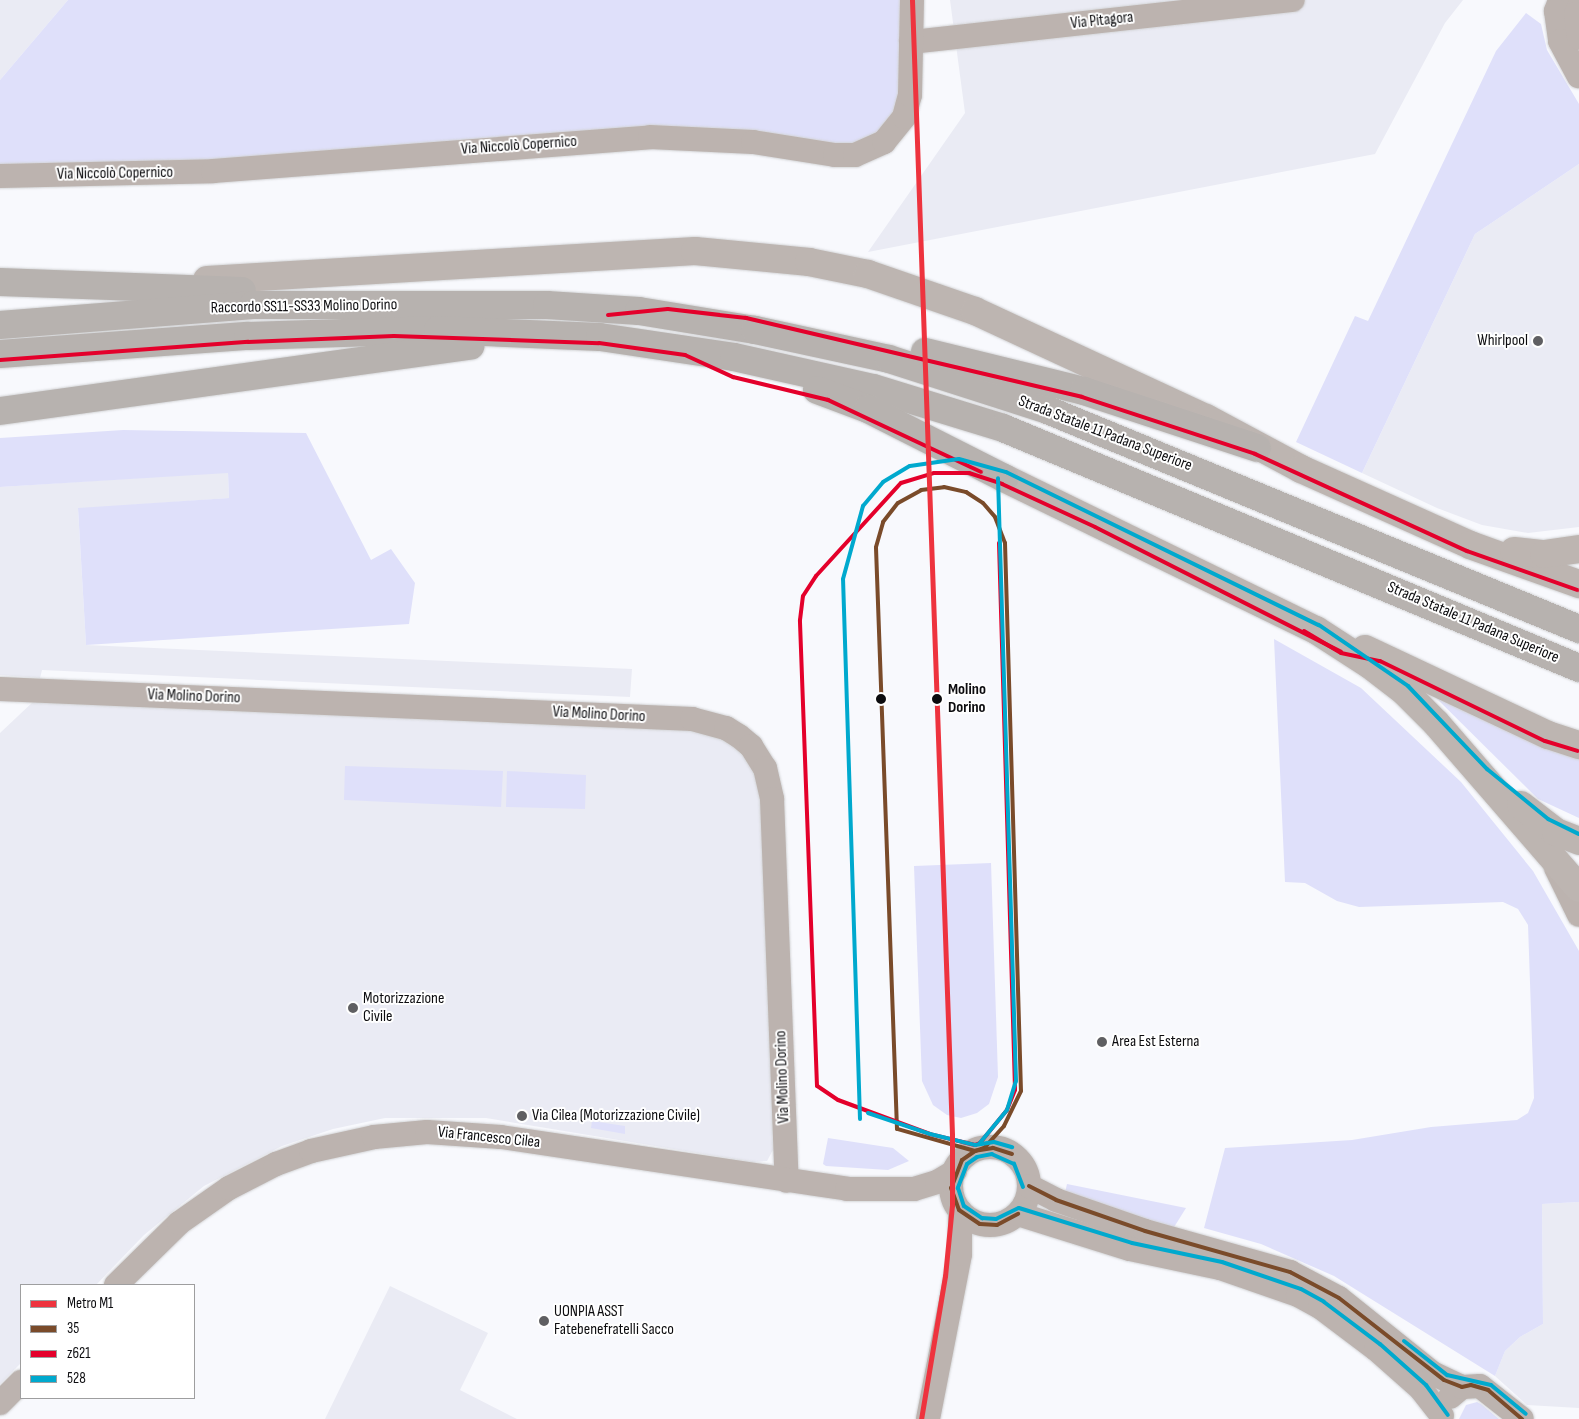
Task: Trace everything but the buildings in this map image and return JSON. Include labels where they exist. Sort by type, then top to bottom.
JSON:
[{"type":"highway","points":[[0,282],[264,291],[450,290],[547,305]]},
{"type":"highway","points":[[609,309],[668,303],[747,312],[1056,383],[1257,448]]},
{"type":"highway","name":"Raccordo SS11-SS33 Molino Dorino","points":[[0,325],[253,306],[547,305],[609,309]]},
{"type":"highway","name":"Strada Statale 11 Padana Superiore","points":[[609,309],[755,330],[931,371],[1045,409],[1579,629]]},
{"type":"highway","name":"Raccordo SS11-SS33 Molino Dorino","points":[[0,354],[248,336],[394,330],[567,335],[687,349]]},
{"type":"highway","points":[[0,411],[453,347],[567,348],[633,342]]},
{"type":"highway","points":[[687,349],[735,371],[818,390],[860,406],[1004,478]]},
{"type":"highway","name":"Strada Statale 11 Padana Superiore","points":[[687,349],[819,374],[914,399],[1003,428],[1579,668]]},
{"type":"main road","points":[[117,286],[659,252],[724,253],[809,262],[893,280],[950,301],[1206,418],[1257,448],[1470,545],[1579,584]]},
{"type":"main road","points":[[1004,478],[1156,550],[1344,647],[1404,691],[1483,774],[1551,858],[1579,888]]},
{"type":"main road","points":[[1470,545],[1544,554],[1579,549]]},
{"type":"main road","points":[[1344,647],[1382,655],[1548,735],[1579,745]]},
{"type":"main road","points":[[1483,774],[1550,828],[1579,841]]},
{"type":"street","name":"Via Niccolò Copernico","points":[[0,176],[213,171],[650,138],[753,142],[835,155],[856,155],[884,142],[904,117],[910,95],[912,0]]},
{"type":"street","name":"Via Pitagora","points":[[911,42],[1293,0]]},
{"type":"street","points":[[1560,0],[1556,11],[1560,41],[1579,76]]},
{"type":"street","points":[[1579,7],[1576,14],[1579,38]]},
{"type":"street","name":"Via Molino Dorino","points":[[0,689],[692,719],[726,728],[739,736],[751,746],[765,768],[772,799],[788,1181]]},
{"type":"street","points":[[1551,858],[1579,915]]},
{"type":"street","name":"Via Francesco Cilea","points":[[117,1284],[179,1223],[215,1197],[276,1164],[348,1141],[427,1132],[479,1135],[847,1189],[905,1190],[936,1198],[960,1210]]},
{"type":"street","points":[[928,1419],[962,1242],[960,1210],[952,1188],[955,1171],[968,1154],[993,1148],[1018,1160],[1026,1172],[1029,1186],[1027,1200],[1018,1214],[997,1225],[974,1247],[956,1278]]},
{"type":"street","name":"Via Francesco Cilea","points":[[905,1190],[936,1182],[955,1171]]},
{"type":"street","points":[[1029,1186],[1056,1200],[1145,1231],[1290,1272],[1339,1298],[1434,1374],[1462,1387]]},
{"type":"street","points":[[960,1210],[980,1224],[997,1225]]},
{"type":"street","points":[[1018,1214],[1130,1249],[1220,1268],[1298,1295],[1320,1307],[1376,1349],[1421,1389],[1442,1418]]},
{"type":"street","points":[[0,1403],[20,1383]]},
{"type":"street","points":[[1442,1418],[1447,1400],[1462,1387],[1471,1385],[1488,1390],[1522,1419]]},
{"type":"shaded area","points":[[0,0],[68,0],[0,80]]},
{"type":"shaded area","points":[[68,0],[912,0],[911,78],[876,147],[709,138],[0,176],[0,80]]},
{"type":"shaded area","points":[[950,0],[1463,0],[1445,23],[1375,154],[868,252],[965,113]]},
{"type":"shaded area","points":[[1526,13],[1541,24],[1547,50],[1579,104],[1579,164],[1475,234],[1362,473],[1296,442],[1355,316],[1368,321],[1496,51]]},
{"type":"shaded area","points":[[1579,164],[1579,527],[1528,533],[1482,525],[1437,508],[1362,473],[1475,234]]},
{"type":"shaded area","points":[[123,430],[306,433],[371,560],[391,549],[415,583],[409,624],[86,645],[78,508],[229,498],[228,473],[0,487],[0,438]]},
{"type":"shaded area","points":[[228,472],[229,498],[78,509],[86,645],[632,669],[630,697],[42,670],[40,678],[0,675],[0,487]]},
{"type":"shaded area","points":[[1274,639],[1361,688],[1461,782],[1533,871],[1579,951],[1579,1202],[1542,1204],[1543,1324],[1520,1337],[1505,1351],[1495,1376],[1334,1276],[1261,1244],[1204,1228],[1225,1148],[1352,1140],[1431,1127],[1517,1120],[1528,1113],[1534,1098],[1528,925],[1518,909],[1503,902],[1359,907],[1337,901],[1305,883],[1285,882]]},
{"type":"shaded area","points":[[1420,682],[1579,754],[1579,818],[1538,799]]},
{"type":"shaded area","points":[[35,700],[684,728],[718,732],[757,766],[766,815],[773,1150],[767,1161],[752,1162],[486,1118],[385,1118],[333,1129],[282,1146],[204,1186],[144,1235],[97,1284],[20,1284],[20,1364],[0,1384],[0,733]]},
{"type":"shaded area","points":[[345,766],[503,771],[501,807],[344,800]]},
{"type":"shaded area","points":[[507,771],[586,775],[585,809],[506,807]]},
{"type":"shaded area","points":[[991,863],[998,1077],[989,1104],[977,1113],[961,1118],[947,1115],[933,1105],[922,1081],[914,866]]},
{"type":"shaded area","points":[[592,1121],[625,1126],[625,1134],[591,1128]]},
{"type":"shaded area","points":[[828,1138],[893,1148],[909,1161],[888,1170],[826,1166],[823,1164]]},
{"type":"shaded area","points":[[1067,1184],[1186,1208],[1171,1232],[1065,1193]]},
{"type":"shaded area","points":[[1579,1202],[1579,1408],[1527,1405],[1495,1376],[1505,1351],[1520,1337],[1543,1324],[1542,1204]]},
{"type":"shaded area","points":[[390,1286],[488,1333],[460,1390],[517,1419],[325,1419]]},
{"type":"shaded area","points":[[1477,1402],[1499,1419],[1459,1419],[1466,1405]]},
{"type":"metro line","name":"M1","points":[[912,0],[952,1135],[952,1205],[945,1276],[921,1419]]},
{"type":"transit line","name":"z621","points":[[608,315],[668,309],[746,318],[1082,397],[1255,454],[1467,551],[1577,590]]},
{"type":"transit line","name":"z621","points":[[0,360],[248,342],[394,336],[599,343],[685,355],[733,377],[828,400],[981,472]]},
{"type":"transit line","name":"528","points":[[860,1119],[843,579],[863,506],[883,482],[910,466],[959,459],[1006,472],[1319,625],[1408,686],[1487,769],[1548,819],[1579,834]]},
{"type":"transit line","name":"z621","points":[[999,543],[1015,1090],[1007,1110],[980,1143],[975,1145],[930,1134],[838,1100],[817,1086],[800,620],[803,596],[816,576],[901,483],[934,473],[969,473],[1002,484],[1095,527],[1341,652]]},
{"type":"transit line","name":"528","points":[[979,1144],[1007,1110],[1016,1081],[998,478]]},
{"type":"transit line","name":"35","points":[[944,487],[966,492],[983,503],[995,517],[1005,543],[1021,1091],[1004,1126],[984,1148],[975,1151],[897,1129],[876,547],[883,522],[898,503],[921,490],[944,487]]},
{"type":"transit line","name":"z621","points":[[1304,631],[1341,653],[1380,661],[1545,741],[1577,751]]},
{"type":"transit line","name":"528","points":[[868,1113],[930,1134],[975,1145],[994,1142],[1012,1147]]},
{"type":"transit line","name":"35","points":[[1012,1154],[993,1148],[975,1151],[962,1160],[951,1188],[959,1210],[980,1224],[997,1225],[1018,1214]]},
{"type":"transit line","name":"528","points":[[1023,1187],[1014,1164],[992,1154],[977,1157],[967,1164],[958,1188],[964,1206],[982,1218],[996,1219],[1019,1208],[1132,1243],[1222,1262],[1301,1289],[1324,1302],[1380,1344],[1426,1385],[1448,1415]]},
{"type":"transit line","name":"35","points":[[1029,1186],[1056,1200],[1145,1231],[1290,1272],[1339,1298],[1444,1380],[1462,1387],[1471,1385],[1488,1390],[1522,1419]]},
{"type":"transit line","name":"528","points":[[1404,1341],[1447,1375],[1491,1385],[1526,1414]]},
{"type":"place","name":"Whirlpool","points":[[1538,341]]},
{"type":"place","name":"Molino Dorino","points":[[937,699]]},
{"type":"place","name":"Motorizzazione Civile","points":[[353,1008]]},
{"type":"place","name":"Area Est Esterna","points":[[1102,1042]]},
{"type":"place","name":"Via Cilea (Motorizzazione Civile)","points":[[522,1116]]},
{"type":"place","name":"UONPIA ASST Fatebenefratelli Sacco","points":[[544,1321]]}]
